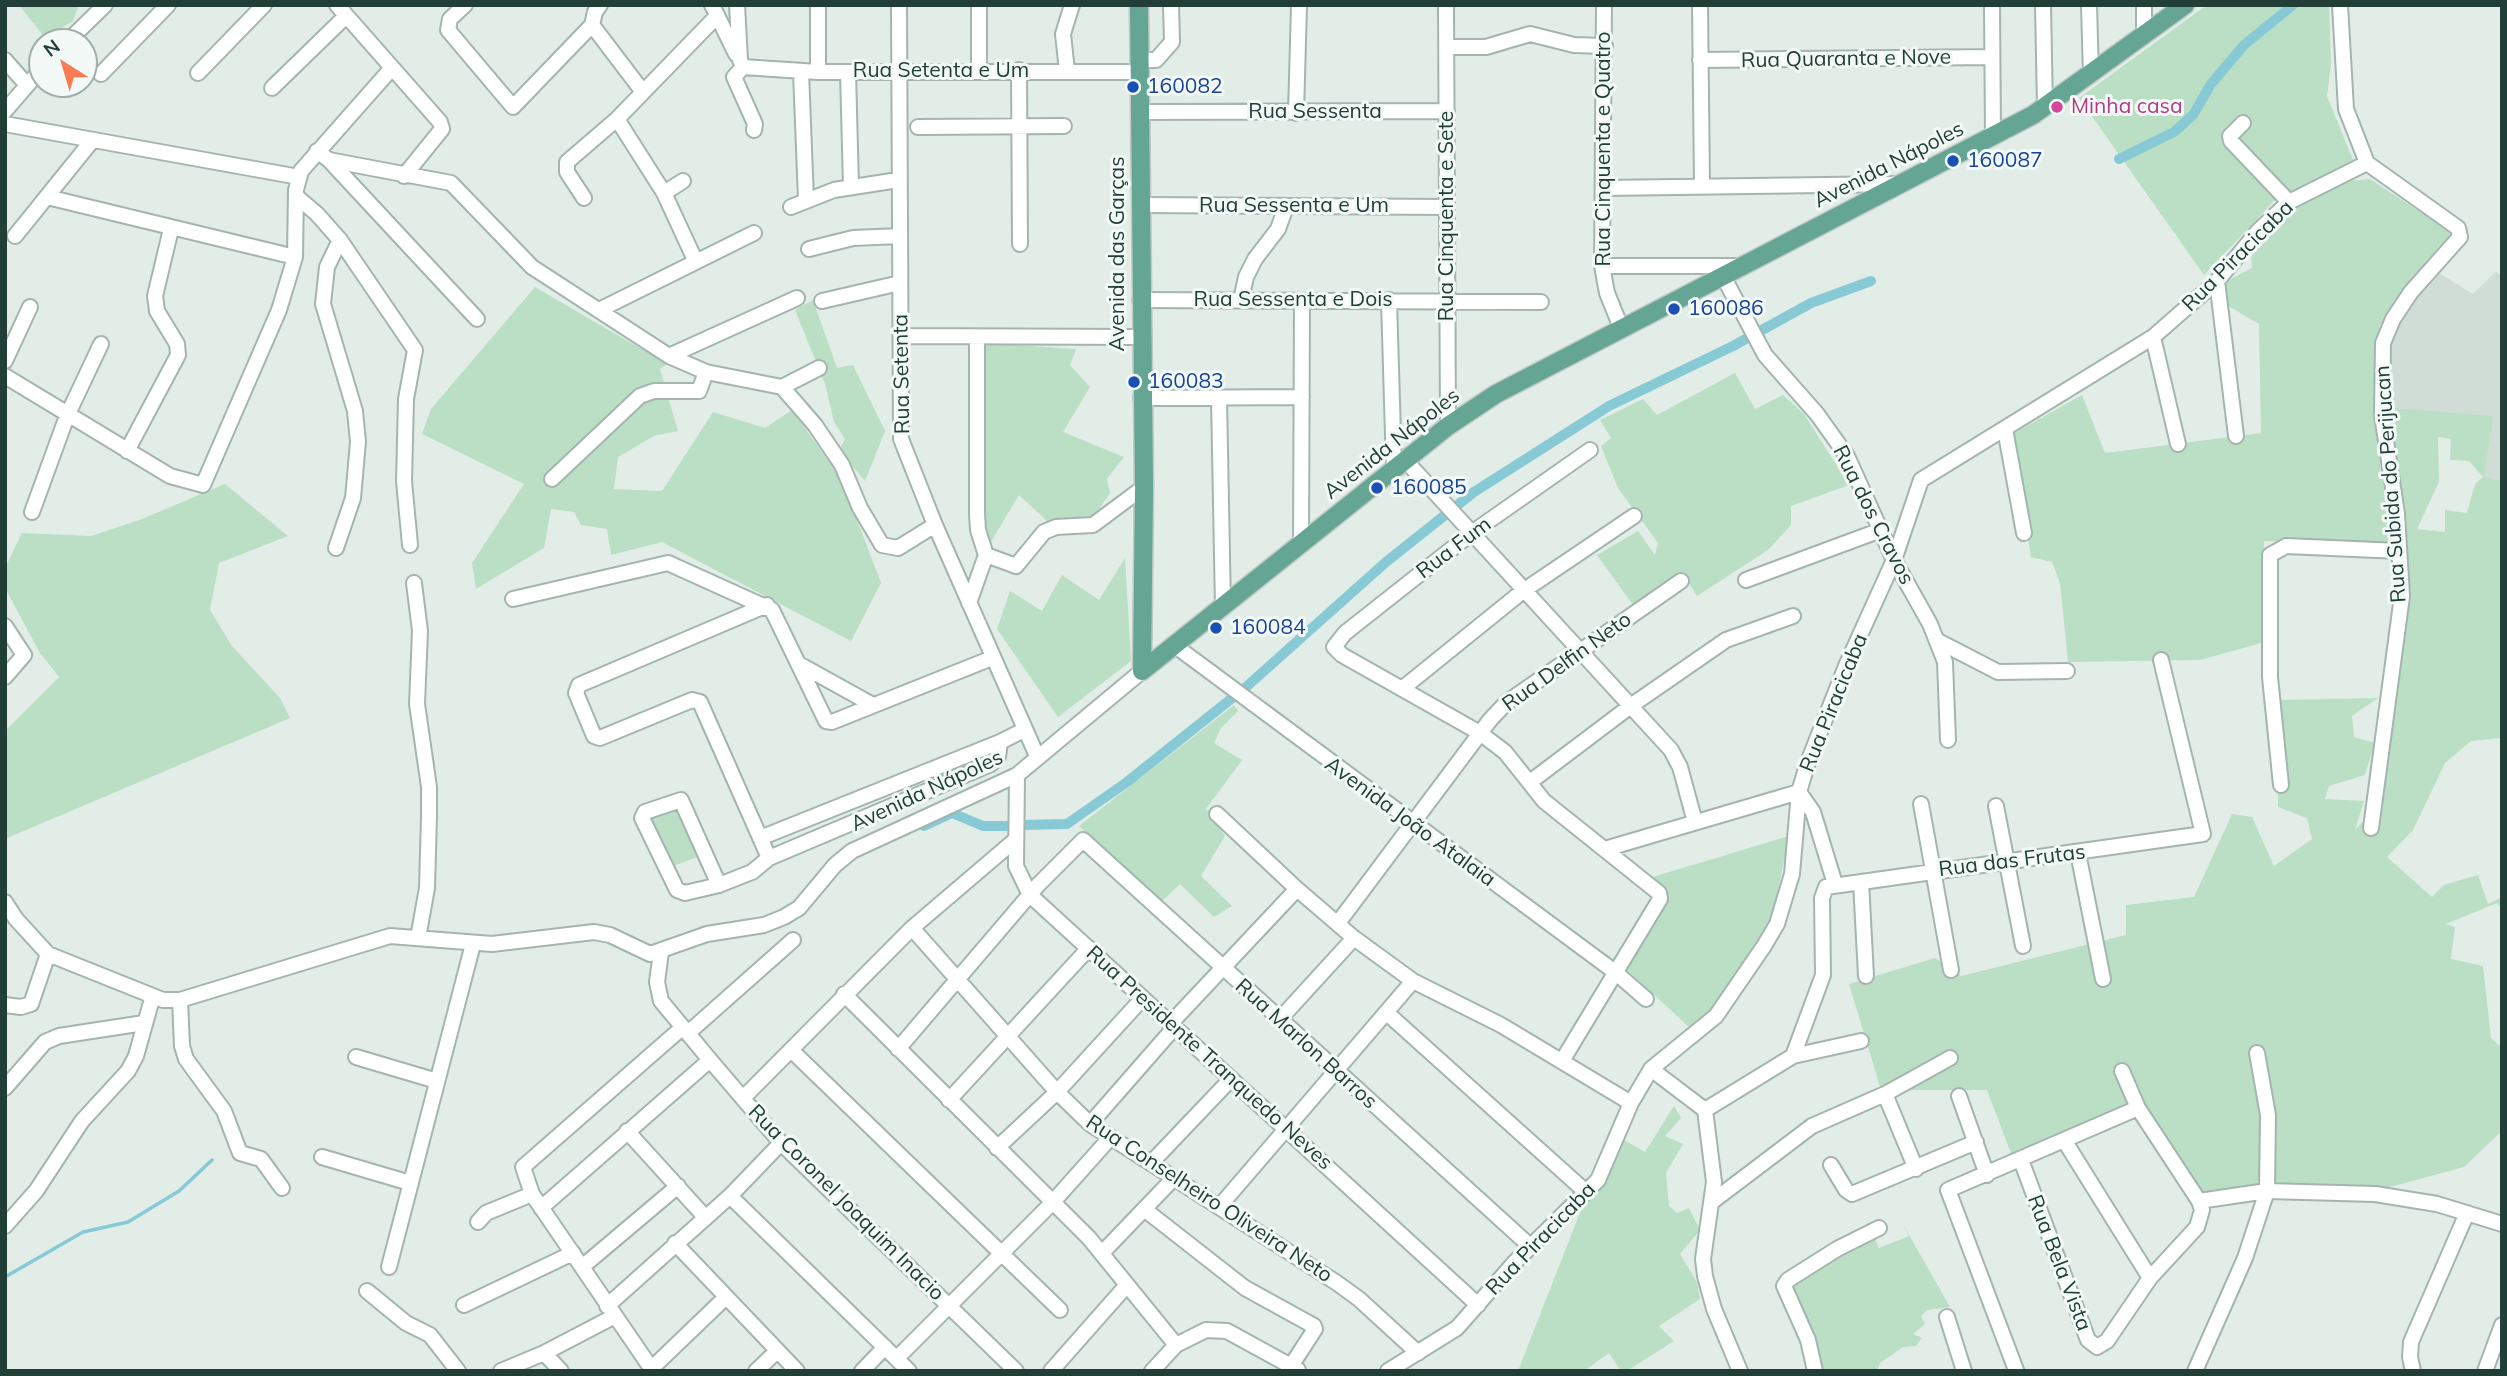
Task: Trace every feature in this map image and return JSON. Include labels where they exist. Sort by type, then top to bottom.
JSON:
[{"type":"main road","name":"Avenida das Garças","points":[[1139,5],[1140,337],[1144,487],[1142,671]]},
{"type":"main road","name":"Avenida Nápoles","points":[[1142,671],[1448,426],[1496,394],[2045,108],[2185,5]]},
{"type":"street","points":[[81,28],[105,5]]},
{"type":"street","points":[[101,74],[168,5]]},
{"type":"street","points":[[198,73],[264,5]]},
{"type":"street","points":[[465,5],[450,19],[449,30],[508,104],[516,107],[592,25],[600,5]]},
{"type":"street","points":[[737,5],[741,64],[735,73],[735,82],[755,124],[754,130]]},
{"type":"street","points":[[818,5],[818,72]]},
{"type":"street","name":"Rua Setenta","points":[[899,5],[901,439],[992,658],[1037,756]]},
{"type":"street","points":[[979,5],[979,70]]},
{"type":"street","points":[[1067,71],[1062,34],[1072,5]]},
{"type":"street","points":[[1140,66],[1156,60],[1172,42],[1171,5]]},
{"type":"street","points":[[1297,113],[1299,5]]},
{"type":"street","name":"Rua Cinquenta e Sete","points":[[1447,5],[1448,426]]},
{"type":"street","name":"Rua Cinquenta e Quatro","points":[[1604,5],[1602,266],[1607,293],[1622,330]]},
{"type":"street","points":[[1700,5],[1702,186]]},
{"type":"street","points":[[1992,5],[1993,137]]},
{"type":"street","points":[[2043,5],[2045,108]]},
{"type":"street","points":[[2089,5],[2091,75]]},
{"type":"street","points":[[2144,5],[2144,36]]},
{"type":"street","points":[[2340,5],[2346,109],[2367,163]]},
{"type":"street","points":[[272,88],[342,10],[441,125],[442,129],[404,176]]},
{"type":"street","points":[[584,198],[567,172],[567,162],[617,119],[715,11],[741,64]]},
{"type":"street","points":[[592,25],[643,92]]},
{"type":"street","points":[[1448,47],[1486,47],[1530,34],[1574,45],[1605,46]]},
{"type":"street","name":"Rua Quaranta e Nove","points":[[1700,60],[1992,57]]},
{"type":"street","points":[[5,60],[26,85],[5,111]]},
{"type":"street","name":"Rua Setenta e Um","points":[[741,64],[801,72],[1067,71],[1140,66]]},
{"type":"street","points":[[5,376],[170,476],[203,485],[266,345],[295,257],[299,177],[323,155],[391,69]]},
{"type":"street","points":[[1019,70],[1020,244]]},
{"type":"street","points":[[801,72],[806,200]]},
{"type":"street","points":[[848,72],[851,187]]},
{"type":"street","name":"Rua Sessenta","points":[[1140,112],[1447,111]]},
{"type":"street","points":[[617,119],[664,193],[695,260]]},
{"type":"street","points":[[5,124],[91,142],[299,177]]},
{"type":"street","points":[[2243,124],[2230,136],[2231,141],[2289,202]]},
{"type":"street","points":[[918,128],[1064,126]]},
{"type":"street","points":[[15,236],[91,142]]},
{"type":"street","points":[[323,155],[404,176],[442,179],[451,183],[517,254],[669,356],[706,372],[782,387],[815,425],[842,465],[860,508],[883,545],[898,548],[935,525]]},
{"type":"street","points":[[323,155],[477,319]]},
{"type":"street","name":"Rua Piracicaba","points":[[1388,1371],[1457,1328],[1530,1246],[1586,1192],[1604,1169],[1631,1103],[1651,1069],[1716,1016],[1777,924],[1792,874],[1799,792],[1846,666],[1894,560],[1921,480],[2153,337],[2217,281],[2259,230],[2289,202],[2367,163]]},
{"type":"street","name":"Rua Subida do Perijucan","points":[[2367,163],[2460,232],[2460,237],[2411,292],[2393,319],[2383,343],[2382,415],[2402,596],[2371,828]]},
{"type":"street","points":[[791,207],[851,187],[898,180]]},
{"type":"street","points":[[664,193],[683,181]]},
{"type":"street","points":[[1603,188],[1902,184]]},
{"type":"street","points":[[296,196],[317,214],[340,240],[415,350],[406,399],[404,481],[410,545]]},
{"type":"street","points":[[47,197],[295,257]]},
{"type":"street","name":"Rua Sessenta e Um","points":[[1140,205],[1447,207]]},
{"type":"street","points":[[1241,300],[1246,277],[1255,259],[1278,229],[1286,207]]},
{"type":"street","points":[[127,451],[178,355],[177,344],[157,311],[155,296],[171,229]]},
{"type":"street","points":[[598,310],[754,233]]},
{"type":"street","points":[[809,249],[843,240],[900,236]]},
{"type":"street","points":[[335,548],[353,498],[358,442],[355,411],[323,304],[327,267],[340,240]]},
{"type":"street","points":[[1602,266],[1742,266]]},
{"type":"street","name":"Rua dos Cravos","points":[[1723,276],[1765,355],[1818,414],[1847,456],[1894,560],[1938,641],[1948,685],[1948,740]]},
{"type":"street","points":[[2217,281],[2236,436]]},
{"type":"street","points":[[822,301],[900,283]]},
{"type":"street","points":[[669,356],[797,298]]},
{"type":"street","name":"Rua Sessenta e Dois","points":[[1140,300],[1541,302]]},
{"type":"street","points":[[1389,300],[1400,465],[1452,509],[1523,591],[1632,705],[1677,758],[1695,822]]},
{"type":"street","points":[[1301,544],[1302,302]]},
{"type":"street","points":[[5,361],[30,307]]},
{"type":"street","points":[[901,336],[1140,337]]},
{"type":"street","points":[[969,603],[986,555],[977,514],[977,337]]},
{"type":"street","points":[[2153,337],[2178,444]]},
{"type":"street","points":[[32,512],[67,416],[101,344]]},
{"type":"street","points":[[782,387],[819,368]]},
{"type":"street","points":[[551,479],[640,396],[654,391],[699,391],[706,372]]},
{"type":"street","points":[[1141,398],[1302,397]]},
{"type":"street","points":[[1219,398],[1223,607]]},
{"type":"street","points":[[2005,429],[2024,533]]},
{"type":"street","name":"Rua Fum","points":[[1403,688],[1342,655],[1334,647],[1345,633],[1473,532],[1590,450]]},
{"type":"street","points":[[986,555],[1016,566],[1044,532],[1056,527],[1093,525],[1144,487]]},
{"type":"street","points":[[1562,1060],[1660,899],[1659,893],[1567,822],[1516,761],[1480,733],[1403,688],[1523,591],[1634,516]]},
{"type":"street","points":[[1746,580],[1881,530]]},
{"type":"street","points":[[2281,785],[2270,677],[2270,555],[2286,546],[2399,551]]},
{"type":"street","points":[[513,599],[656,563],[668,563],[767,606],[780,619],[826,721],[992,658]]},
{"type":"street","name":"Rua Delfin Neto","points":[[1338,923],[1480,733],[1506,703],[1681,581]]},
{"type":"street","points":[[414,583],[420,631],[417,715],[429,787],[427,888],[418,938]]},
{"type":"street","points":[[767,606],[579,685],[576,693],[594,736],[600,738],[692,700],[700,702],[769,858]]},
{"type":"street","points":[[1531,782],[1632,705],[1726,640],[1793,616]]},
{"type":"street","points":[[5,626],[24,659],[5,677]]},
{"type":"street","points":[[1938,641],[1998,672],[2067,671]]},
{"type":"street","name":"Avenida João Atalaia","points":[[1174,645],[1413,825],[1615,972],[1646,999]]},
{"type":"street","name":"Rua das Frutas","points":[[1830,885],[2078,853],[2198,835],[2205,831],[2161,660]]},
{"type":"street","points":[[799,664],[873,705]]},
{"type":"street","name":"Avenida Nápoles","points":[[661,952],[707,934],[764,925],[784,917],[799,908],[835,864],[852,851],[1017,775],[1142,671]]},
{"type":"street","points":[[760,838],[1024,730]]},
{"type":"street","points":[[719,885],[681,800],[645,812],[642,818],[677,890],[685,893],[719,885],[752,872],[769,858],[991,764],[998,757],[1000,742]]},
{"type":"street","name":"Rua Presidente Tranquedo Neves","points":[[1017,775],[1014,841],[1016,866],[1030,895],[1478,1305]]},
{"type":"street","points":[[1605,849],[1799,792],[1813,812],[1830,885],[1822,892],[1823,975],[1793,1056]]},
{"type":"street","points":[[1921,804],[1951,970]]},
{"type":"street","points":[[1996,806],[2023,946]]},
{"type":"street","points":[[1217,814],[1354,938],[1413,981],[1562,1060],[1631,1103]]},
{"type":"street","name":"Rua Marlon Barros","points":[[1030,895],[1083,840],[1530,1246]]},
{"type":"street","points":[[743,1098],[912,928],[1014,841]]},
{"type":"street","points":[[2078,853],[2103,979]]},
{"type":"street","points":[[1861,882],[1866,976]]},
{"type":"street","points":[[1090,1124],[1172,1026],[1297,889]]},
{"type":"street","points":[[898,1049],[1030,895]]},
{"type":"street","points":[[5,902],[16,919],[48,954],[152,999],[180,1000],[390,936],[473,944],[594,932],[610,935],[650,954],[661,952]]},
{"type":"street","name":"Rua Conselheiro Oliveira Neto","points":[[912,928],[1057,1092],[1090,1124],[1359,1298],[1418,1353]]},
{"type":"street","points":[[1280,1019],[1354,938]]},
{"type":"street","points":[[726,1297],[652,1370],[532,1194],[523,1174],[523,1167],[527,1160],[793,940]]},
{"type":"street","points":[[389,1267],[473,944]]},
{"type":"street","points":[[949,1100],[1088,948]]},
{"type":"street","name":"Rua Coronel Joaquim Inacio","points":[[661,952],[658,994],[710,1060],[781,1143],[1016,1371]]},
{"type":"street","points":[[5,1004],[31,1004],[48,954]]},
{"type":"street","points":[[1219,1207],[1388,1014],[1413,981]]},
{"type":"street","points":[[844,994],[1102,1253],[1176,1345]]},
{"type":"street","points":[[5,1226],[36,1191],[82,1121],[128,1071],[136,1056],[152,999]]},
{"type":"street","points":[[997,1148],[1057,1092],[1142,999]]},
{"type":"street","points":[[180,1000],[182,1046],[186,1059],[224,1111],[240,1153],[261,1159],[282,1188]]},
{"type":"street","points":[[1388,1014],[1586,1192]]},
{"type":"street","points":[[5,1088],[23,1071],[36,1051],[52,1039],[144,1023]]},
{"type":"street","points":[[1705,1110],[1793,1056],[1861,1041]]},
{"type":"street","points":[[791,1050],[1060,1310]]},
{"type":"street","points":[[2195,1371],[2245,1258],[2267,1191],[2267,1115],[2258,1052]]},
{"type":"street","points":[[356,1057],[437,1081]]},
{"type":"street","points":[[1713,1201],[1812,1126],[1885,1094],[1950,1058]]},
{"type":"street","points":[[541,1208],[710,1060]]},
{"type":"street","points":[[1651,1069],[1705,1110],[1713,1201],[1703,1259],[1705,1276],[1714,1309],[1740,1371]]},
{"type":"street","points":[[2122,1071],[2138,1108],[2199,1201],[2267,1191],[2375,1194],[2437,1204],[2502,1224]]},
{"type":"street","points":[[1151,1163],[1231,1079]]},
{"type":"street","points":[[1885,1094],[1916,1169]]},
{"type":"street","points":[[1959,1096],[1987,1175]]},
{"type":"street","points":[[2017,1370],[1948,1190],[2138,1108]]},
{"type":"street","points":[[627,1131],[705,1217]]},
{"type":"street","points":[[897,1358],[1052,1203],[1110,1138]]},
{"type":"street","points":[[2064,1140],[2150,1278]]},
{"type":"street","points":[[1831,1165],[1846,1190],[1852,1194],[1976,1142]]},
{"type":"street","points":[[501,1371],[544,1353],[610,1311],[675,1243],[730,1196],[781,1143]]},
{"type":"street","points":[[322,1157],[410,1183]]},
{"type":"street","name":"Rua Bela Vista","points":[[2021,1160],[2092,1345],[2097,1347],[2107,1340],[2150,1278],[2197,1227],[2202,1210],[2199,1201]]},
{"type":"street","points":[[1102,1253],[1174,1178]]},
{"type":"street","points":[[582,1267],[678,1186]]},
{"type":"street","points":[[478,1222],[486,1213],[532,1194]]},
{"type":"street","points":[[730,1196],[909,1371]]},
{"type":"street","points":[[1144,1209],[1245,1288],[1315,1329],[1295,1368],[1227,1331],[1206,1330],[1176,1345],[1152,1371]]},
{"type":"street","points":[[2413,1371],[2411,1342],[2467,1213]]},
{"type":"street","points":[[1815,1371],[1808,1340],[1784,1286],[1788,1280],[1837,1249],[1879,1228]]},
{"type":"street","points":[[675,1243],[797,1371]]},
{"type":"street","points":[[464,1305],[573,1253]]},
{"type":"street","points":[[1051,1371],[1127,1285]]},
{"type":"street","points":[[367,1291],[406,1323],[430,1335],[458,1371]]},
{"type":"street","points":[[1947,1317],[1964,1371]]},
{"type":"street","points":[[2486,1371],[2502,1325]]},
{"type":"street","points":[[862,1371],[885,1347]]},
{"type":"street","points":[[756,1371],[777,1351]]},
{"type":"street","points":[[544,1353],[561,1371]]},
{"type":"shaded area","points":[[2496,271],[2502,276],[2502,481],[2483,477],[2489,420],[2388,423],[2386,362],[2392,339],[2406,311],[2439,273],[2473,294]]},
{"type":"green space","points":[[19,5],[79,5],[73,21],[61,28],[37,28]]},
{"type":"green space","points":[[2207,5],[2329,5],[2331,64],[2327,96],[2353,160],[2274,201],[2204,275],[2079,98]]},
{"type":"green space","points":[[2370,179],[2452,233],[2380,325],[2374,357],[2374,409],[2391,544],[2264,541],[2261,643],[2200,660],[2068,662],[2060,583],[2052,562],[2031,557],[2011,435],[2082,395],[2105,453],[2261,433],[2259,324],[2225,304],[2225,282],[2252,268],[2251,251],[2294,205],[2347,181]]},
{"type":"green space","points":[[535,287],[667,364],[660,369],[678,431],[654,436],[618,457],[614,489],[662,491],[713,412],[765,428],[792,410],[842,480],[881,583],[851,641],[662,542],[611,555],[607,529],[581,525],[574,512],[551,509],[544,548],[476,589],[472,563],[524,484],[422,434],[431,409]]},
{"type":"green space","points":[[813,300],[837,368],[853,365],[885,431],[865,481],[839,450],[845,439],[834,422],[825,384],[795,310]]},
{"type":"green space","points":[[985,343],[1076,349],[1070,365],[1090,387],[1063,432],[1124,457],[1107,479],[1110,493],[1097,512],[1085,518],[1048,522],[1019,495],[989,545],[982,526]]},
{"type":"green space","points":[[1735,373],[1755,409],[1783,395],[1804,414],[1849,485],[1791,506],[1791,525],[1768,550],[1697,596],[1682,572],[1633,605],[1597,555],[1638,531],[1655,555],[1658,543],[1618,488],[1601,446],[1611,438],[1600,420],[1643,399],[1657,415]]},
{"type":"green space","points":[[2392,408],[2493,416],[2484,477],[2502,481],[2502,738],[2471,741],[2445,763],[2413,830],[2387,857],[2432,897],[2444,885],[2478,875],[2488,904],[2502,897],[2502,909],[2497,903],[2446,924],[2455,927],[2451,959],[2483,966],[2491,1038],[2502,1048],[2502,1131],[2464,1167],[2390,1187],[2262,1185],[2202,1193],[2129,1105],[2012,1156],[1987,1090],[1881,1090],[1849,984],[1935,958],[1961,976],[2126,935],[2126,905],[2194,897],[2232,814],[2252,817],[2274,866],[2312,839],[2307,818],[2278,807],[2279,700],[2378,698],[2352,716],[2354,737],[2375,743],[2365,775],[2329,786],[2325,799],[2364,801],[2355,830],[2381,802],[2395,652],[2397,521]],"holes":[[[2438,437],[2451,439],[2450,460],[2469,461],[2483,477],[2475,484],[2467,513],[2445,510],[2445,532],[2417,529],[2439,482]]]},
{"type":"green space","points":[[225,484],[288,536],[219,563],[210,610],[232,646],[280,698],[290,718],[5,839],[5,731],[59,677],[40,653],[5,588],[5,568],[22,533],[91,536],[142,519]]},
{"type":"green space","points":[[1125,558],[1131,661],[1058,717],[997,629],[1010,591],[1042,611],[1062,575],[1099,600]]},
{"type":"green space","points":[[1234,705],[1238,711],[1221,728],[1214,743],[1242,760],[1206,809],[1225,836],[1201,876],[1232,906],[1214,917],[1180,884],[1162,901],[1079,826]]},
{"type":"green space","points":[[677,808],[700,856],[671,867],[647,819]]},
{"type":"green space","points":[[1789,836],[1774,910],[1758,943],[1714,1007],[1704,1019],[1689,1027],[1624,967],[1668,895],[1653,877]]},
{"type":"green space","points":[[1674,1106],[1681,1118],[1665,1136],[1683,1144],[1666,1173],[1669,1206],[1677,1213],[1689,1208],[1700,1230],[1680,1254],[1697,1282],[1700,1299],[1659,1326],[1674,1341],[1627,1371],[1621,1371],[1609,1353],[1584,1371],[1518,1371],[1590,1187],[1622,1139],[1645,1152]]},
{"type":"green space","points":[[1900,1219],[1950,1307],[1927,1310],[1921,1316],[1925,1324],[1913,1334],[1922,1338],[1916,1346],[1903,1347],[1880,1363],[1877,1371],[1819,1371],[1790,1283],[1874,1237],[1879,1248],[1909,1236]]},
{"type":"waterway","points":[[2119,159],[2174,132],[2193,115],[2211,84],[2244,45],[2293,5]]},
{"type":"waterway","points":[[1022,825],[1067,824],[1127,782],[1246,687],[1386,562],[1474,492],[1609,406],[1733,346],[1811,303],[1871,281]]},
{"type":"waterway","points":[[924,826],[952,813],[983,826],[1008,826]]},
{"type":"waterway","points":[[5,1277],[83,1232],[128,1222],[179,1191],[212,1160]]},
{"type":"place","name":"160082","points":[[1133,87]]},
{"type":"place","name":"Minha casa","points":[[2057,107]]},
{"type":"place","name":"160087","points":[[1953,161]]},
{"type":"place","name":"160086","points":[[1674,309]]},
{"type":"place","name":"160083","points":[[1134,382]]},
{"type":"place","name":"160085","points":[[1377,488]]},
{"type":"place","name":"160084","points":[[1216,628]]}]
